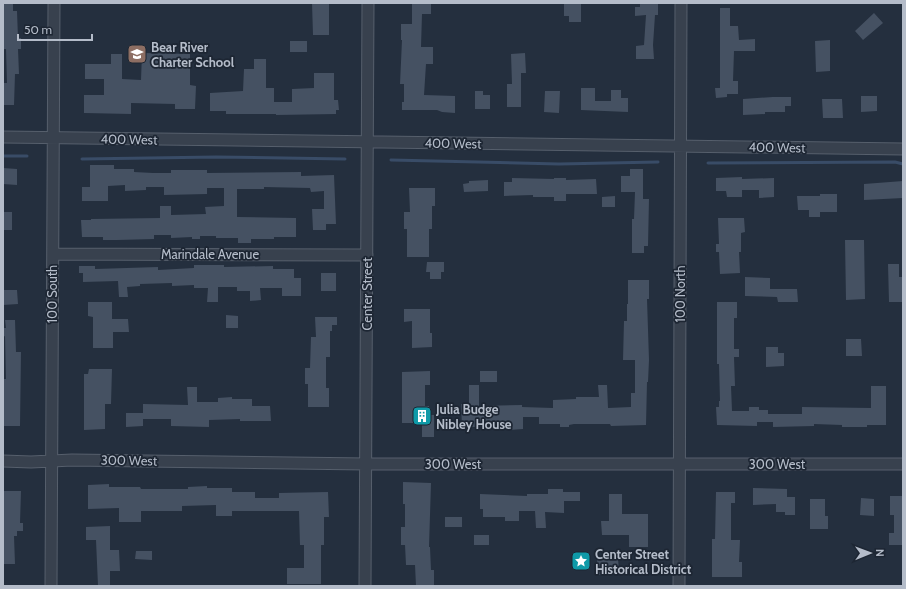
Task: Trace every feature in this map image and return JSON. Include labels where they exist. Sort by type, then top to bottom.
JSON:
[{"type":"street","name":"100 South","points":[[51,586],[54,3]]},
{"type":"street","name":"Center Street","points":[[365,586],[368,3]]},
{"type":"street","name":"100 North","points":[[679,586],[681,3]]},
{"type":"street","name":"400 West","points":[[3,137],[903,149]]},
{"type":"street","name":"Marindale Avenue","points":[[53,254],[367,255]]},
{"type":"street","name":"300 West","points":[[3,462],[32,462],[51,460],[366,464],[903,464]]},
{"type":"building","points":[[3,3],[13,3],[13,11],[17,11],[18,38],[21,38],[21,49],[18,49],[19,74],[15,74],[14,105],[3,105],[3,86],[4,83],[7,83],[6,49],[3,49]]},
{"type":"building","points":[[312,3],[329,3],[329,35],[313,35]]},
{"type":"building","points":[[412,3],[431,3],[431,14],[422,14],[421,47],[433,47],[433,64],[426,64],[424,95],[455,96],[455,113],[437,110],[402,110],[402,102],[404,102],[404,84],[400,84],[402,40],[401,24],[412,24]]},
{"type":"building","points":[[640,3],[658,3],[658,15],[655,15],[653,45],[654,59],[636,59],[636,46],[644,45],[646,15],[635,16],[635,7],[640,7]]},
{"type":"building","points":[[564,4],[581,4],[581,22],[569,22],[569,16],[564,16]]},
{"type":"building","points":[[720,8],[730,8],[730,26],[738,26],[739,40],[755,39],[755,51],[734,51],[733,81],[738,81],[738,94],[727,94],[727,97],[716,98],[715,88],[720,88]]},
{"type":"building","points":[[874,13],[883,23],[863,40],[855,31]]},
{"type":"building","points":[[830,40],[830,71],[816,72],[815,41]]},
{"type":"building","points":[[290,41],[307,41],[307,52],[290,52]]},
{"type":"building","name":"Bear River Charter School","points":[[142,53],[190,54],[190,85],[196,86],[195,109],[175,109],[175,104],[131,103],[131,114],[84,113],[84,95],[104,95],[104,79],[85,79],[85,64],[111,64],[111,54],[122,54],[122,79],[141,80]]},
{"type":"building","points":[[525,53],[526,73],[521,73],[521,107],[507,107],[507,84],[512,84],[511,54]]},
{"type":"building","points":[[254,59],[266,59],[266,88],[274,88],[274,102],[292,102],[292,89],[314,88],[314,73],[334,73],[334,100],[338,100],[339,110],[336,110],[336,114],[276,115],[226,114],[226,111],[210,111],[210,93],[243,91],[244,69],[254,69]]},
{"type":"building","points":[[581,88],[595,88],[595,101],[611,101],[611,90],[621,90],[621,98],[628,98],[628,112],[581,110]]},
{"type":"building","points":[[475,91],[483,91],[483,95],[490,95],[490,109],[475,109]]},
{"type":"building","points":[[545,91],[560,91],[559,113],[544,112]]},
{"type":"building","points":[[861,96],[877,96],[877,111],[861,112]]},
{"type":"building","points":[[791,97],[791,106],[785,106],[785,112],[765,112],[765,114],[743,115],[743,99]]},
{"type":"building","points":[[822,99],[842,99],[843,118],[823,118]]},
{"type":"building","points":[[90,165],[114,165],[114,169],[134,169],[134,172],[153,173],[171,173],[171,170],[207,170],[207,173],[301,172],[301,176],[334,175],[336,224],[326,224],[326,230],[313,230],[312,209],[324,209],[324,191],[311,192],[310,188],[264,187],[264,189],[237,189],[237,217],[296,218],[296,237],[251,239],[251,243],[238,243],[238,238],[216,238],[216,236],[200,236],[200,239],[192,239],[192,237],[171,238],[171,235],[154,235],[154,239],[117,240],[103,240],[103,237],[82,237],[81,220],[160,218],[160,206],[171,206],[171,215],[206,214],[205,207],[224,206],[224,188],[207,188],[207,194],[164,195],[164,187],[146,187],[146,190],[125,191],[125,185],[108,186],[108,201],[82,201],[82,187],[90,187]]},
{"type":"building","points":[[3,168],[17,169],[17,185],[3,184]]},
{"type":"building","points":[[630,169],[643,169],[643,199],[649,199],[648,246],[644,246],[644,253],[632,253],[632,219],[634,219],[635,192],[621,192],[621,176],[630,176]]},
{"type":"building","points":[[742,177],[742,179],[774,178],[774,197],[759,198],[759,190],[742,190],[742,197],[727,197],[726,191],[716,191],[716,178]]},
{"type":"building","points":[[512,178],[566,178],[566,180],[596,179],[597,194],[566,194],[566,201],[554,201],[554,197],[533,197],[533,195],[504,196],[504,182],[512,182]]},
{"type":"building","points":[[488,180],[488,191],[464,192],[463,184],[469,183],[469,181]]},
{"type":"building","points":[[903,181],[903,198],[864,200],[864,184]]},
{"type":"building","points":[[409,188],[435,188],[435,206],[432,206],[432,229],[429,229],[429,257],[407,257],[407,229],[404,229],[404,212],[410,212]]},
{"type":"building","points":[[820,194],[837,194],[837,212],[820,212],[820,217],[809,217],[809,210],[798,210],[797,196],[820,196]]},
{"type":"building","points":[[615,196],[615,207],[602,207],[602,197]]},
{"type":"building","points":[[3,212],[12,212],[12,230],[3,230]]},
{"type":"building","points":[[718,218],[744,218],[745,232],[741,233],[741,252],[739,252],[740,273],[720,274],[719,252],[716,252],[716,244],[719,244]]},
{"type":"building","points":[[845,240],[864,240],[865,299],[846,300]]},
{"type":"building","points":[[427,262],[444,262],[444,272],[441,272],[441,279],[430,279],[430,272],[426,272]]},
{"type":"building","points":[[888,264],[899,264],[899,277],[903,277],[903,302],[889,302]]},
{"type":"building","points":[[194,265],[224,265],[224,267],[273,266],[273,269],[294,269],[294,278],[301,278],[301,296],[282,296],[282,288],[260,288],[261,300],[250,301],[250,291],[237,291],[237,287],[218,287],[218,302],[207,302],[208,288],[194,288],[194,285],[172,286],[172,283],[140,284],[140,286],[127,287],[128,297],[119,297],[118,281],[83,282],[83,273],[79,273],[79,266],[95,266],[95,269],[158,267],[158,270],[194,268]]},
{"type":"building","points":[[321,273],[336,273],[336,291],[321,291]]},
{"type":"building","points":[[745,277],[770,278],[770,289],[797,289],[798,302],[778,302],[777,297],[745,296]]},
{"type":"building","points":[[628,280],[649,280],[649,299],[647,299],[649,360],[646,425],[611,426],[610,424],[574,424],[569,425],[569,427],[560,427],[560,424],[539,424],[539,417],[523,417],[523,429],[509,430],[508,427],[462,427],[461,404],[469,403],[469,385],[479,385],[479,406],[522,405],[522,407],[553,408],[553,400],[576,399],[576,397],[599,397],[598,385],[607,385],[608,408],[631,407],[631,393],[635,393],[635,360],[623,360],[624,321],[627,321]]},
{"type":"building","points":[[3,290],[17,290],[18,304],[3,305]]},
{"type":"building","points":[[88,302],[112,302],[112,319],[128,319],[129,332],[113,332],[113,348],[93,348],[93,317],[88,316]]},
{"type":"building","points":[[717,302],[737,302],[737,318],[734,318],[734,349],[739,349],[739,357],[734,357],[735,386],[731,386],[732,411],[749,411],[749,407],[759,407],[759,410],[768,410],[768,414],[802,414],[802,407],[871,408],[871,386],[886,386],[886,425],[842,427],[842,425],[814,424],[814,426],[773,427],[773,422],[757,422],[757,426],[717,425],[716,407],[719,407],[720,401],[719,364],[717,364]]},
{"type":"building","points":[[404,309],[430,309],[430,333],[432,333],[432,347],[412,348],[412,321],[404,322]]},
{"type":"building","points":[[226,315],[238,316],[238,328],[226,328]]},
{"type":"building","points":[[315,317],[337,317],[337,325],[332,325],[332,331],[330,331],[330,357],[326,357],[326,388],[329,388],[329,407],[308,407],[308,384],[305,384],[305,368],[310,368],[311,337],[316,337]]},
{"type":"building","points":[[5,320],[15,320],[16,352],[21,352],[20,426],[3,426],[3,379],[6,379],[5,336],[3,337],[3,328],[6,328]]},
{"type":"building","points":[[846,339],[861,339],[862,356],[846,356]]},
{"type":"building","points":[[766,347],[778,347],[778,353],[784,353],[784,366],[766,367]]},
{"type":"building","points":[[89,369],[112,369],[111,404],[105,404],[105,429],[84,430],[84,374],[88,374]]},
{"type":"building","points":[[430,371],[430,385],[425,385],[425,406],[429,406],[429,415],[434,415],[434,437],[422,437],[422,423],[402,423],[402,372]]},
{"type":"building","points":[[480,371],[497,371],[497,382],[480,382]]},
{"type":"building","points":[[187,387],[197,387],[197,402],[218,402],[218,398],[232,397],[232,399],[252,399],[252,406],[270,406],[271,421],[240,421],[240,419],[209,420],[209,427],[171,426],[171,419],[143,419],[143,404],[188,405]]},
{"type":"building","points":[[126,413],[143,413],[143,426],[126,427]]},
{"type":"building","points":[[403,482],[431,483],[429,547],[431,570],[434,570],[434,586],[416,586],[415,565],[406,565],[405,545],[401,545],[401,527],[405,527]]},
{"type":"building","points":[[109,484],[109,487],[140,487],[141,489],[188,489],[188,487],[207,486],[207,488],[232,488],[232,492],[255,492],[255,498],[279,498],[279,493],[328,492],[329,517],[324,517],[324,545],[321,545],[321,584],[287,584],[287,568],[304,568],[304,545],[300,545],[299,511],[232,511],[232,516],[216,516],[216,505],[182,506],[182,511],[141,511],[141,522],[119,522],[119,508],[88,509],[88,485]]},
{"type":"building","points":[[753,488],[787,489],[787,497],[795,497],[795,515],[785,515],[785,512],[776,512],[776,504],[753,505]]},
{"type":"building","points":[[548,489],[563,489],[563,492],[580,492],[580,501],[564,501],[564,513],[545,512],[546,528],[536,528],[535,511],[519,511],[519,521],[505,521],[505,517],[483,517],[483,509],[480,509],[480,494],[527,496],[527,494],[548,494]]},
{"type":"building","points":[[3,491],[21,491],[20,523],[23,523],[23,531],[17,531],[17,536],[14,536],[15,564],[3,564]]},
{"type":"building","points":[[716,492],[735,492],[735,503],[731,503],[731,540],[740,540],[739,562],[742,562],[742,577],[712,577],[712,539],[715,539]]},
{"type":"building","points":[[609,494],[622,494],[622,514],[648,514],[648,547],[629,547],[629,535],[602,535],[601,521],[609,521]]},
{"type":"building","points":[[890,496],[903,496],[903,545],[889,545],[889,533],[894,533],[894,515],[890,515]]},
{"type":"building","points":[[861,498],[874,499],[874,516],[860,515]]},
{"type":"building","points":[[810,499],[825,499],[825,516],[828,516],[828,529],[810,529]]},
{"type":"building","points":[[445,517],[462,517],[462,527],[445,527]]},
{"type":"building","points":[[110,526],[110,550],[119,550],[120,571],[110,571],[110,586],[98,586],[96,540],[86,540],[86,527]]},
{"type":"building","points":[[474,535],[489,535],[489,545],[474,545]]},
{"type":"building","points":[[136,551],[152,551],[152,560],[135,559]]},
{"type":"building","points":[[618,557],[619,574],[598,575],[597,558]]},
{"type":"waterway","points":[[3,156],[27,156]]},
{"type":"waterway","points":[[82,159],[216,157],[345,159]]},
{"type":"waterway","points":[[391,160],[559,164],[658,162]]},
{"type":"waterway","points":[[708,163],[895,162],[903,164]]},
{"type":"place","name":"Bear River Charter School","points":[[137,54]]},
{"type":"place","name":"Julia Budge Nibley House","points":[[422,416]]},
{"type":"place","name":"Center Street Historical District","points":[[581,561]]}]
